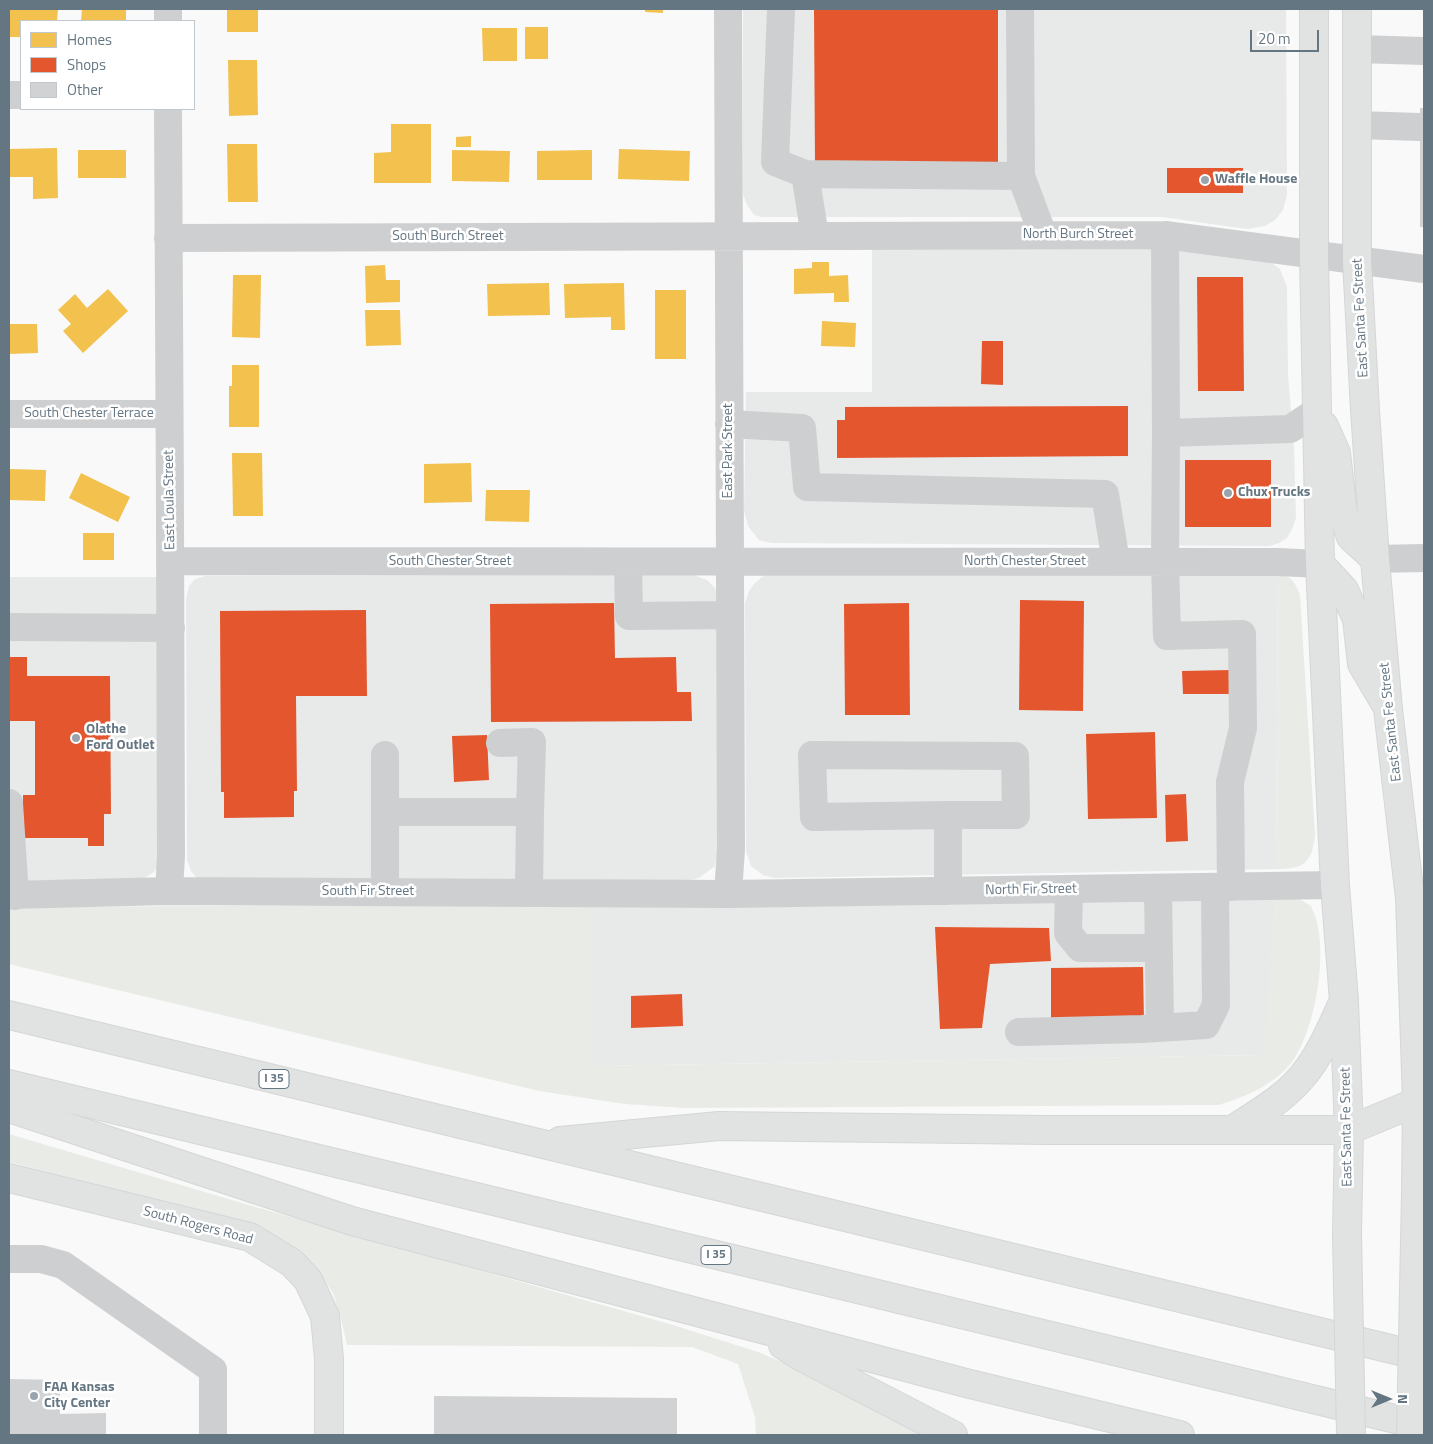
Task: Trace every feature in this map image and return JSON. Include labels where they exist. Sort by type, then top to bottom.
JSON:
[{"type":"main road","name":"East Santa Fe Street","points":[[1314,9],[1314,256],[1320,564],[1335,885],[1344,1001],[1349,1130],[1347,1234],[1351,1435]]},
{"type":"main road","name":"East Santa Fe Street","points":[[1356,9],[1357,261],[1365,410],[1388,709],[1410,898],[1421,1100],[1416,1193],[1411,1435]]},
{"type":"main road","points":[[1317,411],[1336,453],[1343,513],[1351,536],[1376,559]]},
{"type":"main road","points":[[1320,564],[1344,590],[1351,604],[1357,619],[1362,664],[1388,709]]},
{"type":"main road","points":[[1410,898],[1424,930]]},
{"type":"main road","points":[[1232,1130],[1280,1098],[1305,1073],[1315,1059],[1344,1001]]},
{"type":"main road","name":"I 35","points":[[9,1015],[1424,1357]]},
{"type":"main road","name":"I 35","points":[[9,1084],[1424,1426]]},
{"type":"main road","points":[[540,1143],[719,1126],[1048,1130],[1349,1130],[1421,1100]]},
{"type":"main road","points":[[9,1108],[352,1221],[966,1383],[1180,1435]]},
{"type":"main road","name":"South Rogers Road","points":[[9,1178],[250,1237],[292,1263],[308,1280],[325,1316],[329,1358],[329,1435]]},
{"type":"main road","points":[[756,1328],[800,1356],[953,1435]]},
{"type":"street","name":"East Park Street","points":[[728,9],[731,849],[728,894]]},
{"type":"street","points":[[781,9],[775,162],[806,174],[1021,176]]},
{"type":"street","points":[[1020,9],[1021,176],[1043,235]]},
{"type":"street","points":[[1357,49],[1424,51]]},
{"type":"street","name":"East Loula Street","points":[[168,110],[171,562],[171,855],[169,891]]},
{"type":"street","points":[[1357,125],[1420,127]]},
{"type":"street","points":[[806,174],[815,236]]},
{"type":"street","name":"North Burch Street","points":[[729,236],[1165,235],[1424,269]]},
{"type":"street","points":[[1019,1032],[1206,1025],[1216,1004],[1230,782],[1243,728],[1242,634],[1167,636],[1165,562],[1165,235]]},
{"type":"street","name":"South Burch Street","points":[[168,238],[729,236]]},
{"type":"street","points":[[1166,433],[1290,429],[1317,411]]},
{"type":"street","name":"South Chester Terrace","points":[[9,414],[169,414]]},
{"type":"street","points":[[729,424],[802,428],[807,487],[1106,494],[1116,562]]},
{"type":"street","points":[[1376,559],[1424,558]]},
{"type":"street","name":"South Chester Street","points":[[171,562],[730,562]]},
{"type":"street","points":[[628,562],[629,616],[730,615]]},
{"type":"street","name":"North Chester Street","points":[[730,562],[1278,562],[1320,564]]},
{"type":"street","points":[[9,627],[171,628]]},
{"type":"street","points":[[500,743],[532,742],[529,893]]},
{"type":"street","points":[[385,755],[385,892]]},
{"type":"street","points":[[812,755],[1015,756],[1016,815],[948,815],[814,817],[812,755]]},
{"type":"street","points":[[9,803],[12,896]]},
{"type":"street","points":[[385,812],[530,812]]},
{"type":"street","points":[[948,815],[948,891]]},
{"type":"street","name":"North Fir Street","points":[[728,894],[1335,885]]},
{"type":"street","points":[[1158,888],[1160,1027]]},
{"type":"street","points":[[1069,889],[1068,932],[1080,948],[1159,948]]},
{"type":"street","name":"South Fir Street","points":[[12,896],[169,891],[728,894]]},
{"type":"street","points":[[9,1259],[41,1259],[63,1265],[213,1370],[213,1435]]},
{"type":"shaded area","points":[[743,9],[1286,9],[1287,195],[1283,210],[1275,220],[1265,226],[1247,229],[1162,217],[761,217],[754,215],[746,203],[743,194]]},
{"type":"shaded area","points":[[872,246],[1180,249],[1264,259],[1273,264],[1280,269],[1287,287],[1288,374],[1294,448],[1296,518],[1287,538],[1269,546],[771,543],[759,540],[748,526],[744,510],[746,392],[872,392]]},
{"type":"shaded area","points":[[691,574],[707,580],[715,588],[718,598],[717,855],[715,866],[699,878],[686,881],[197,878],[191,871],[187,860],[186,599],[189,586],[195,579],[205,576]]},
{"type":"shaded area","points":[[770,574],[1278,574],[1276,869],[774,878],[763,875],[751,866],[746,851],[745,604],[749,591],[754,584],[762,577]]},
{"type":"shaded area","points":[[1278,574],[1287,576],[1292,580],[1300,595],[1315,835],[1309,858],[1300,866],[1286,869],[1276,869]]},
{"type":"shaded area","points":[[9,577],[157,577],[160,861],[154,872],[139,881],[9,882]]},
{"type":"shaded area","points":[[1276,896],[1264,1055],[591,1066],[590,904]]},
{"type":"shaded area","points":[[1276,896],[1301,900],[1311,906],[1317,922],[1320,962],[1315,1003],[1310,1023],[1295,1058],[1285,1070],[1254,1092],[1218,1105],[686,1108],[625,1104],[539,1091],[9,964],[9,907],[590,904],[592,1066],[1263,1055]]},
{"type":"shaded area","points":[[9,1134],[252,1206],[673,1325],[758,1352],[804,1371],[926,1435],[756,1435],[755,1417],[738,1364],[692,1347],[347,1345],[333,1293],[319,1273],[296,1250],[271,1233],[225,1218],[9,1162]]},
{"type":"building: Homes","points":[[9,9],[58,9],[57,20],[20,20],[20,37],[9,37]]},
{"type":"building: Homes","points":[[82,9],[126,9],[126,20],[81,20]]},
{"type":"building: Homes","points":[[227,9],[258,9],[258,32],[227,32]]},
{"type":"building: Homes","points":[[645,9],[663,9],[663,13],[645,12]]},
{"type":"building: Homes","points":[[525,27],[548,27],[548,59],[525,59]]},
{"type":"building: Homes","points":[[482,28],[517,28],[517,61],[483,61]]},
{"type":"building: Homes","points":[[228,60],[257,60],[258,115],[229,116]]},
{"type":"building: Homes","points":[[391,124],[431,124],[431,183],[374,183],[374,153],[391,152]]},
{"type":"building: Homes","points":[[471,136],[471,147],[456,147],[456,137]]},
{"type":"building: Homes","points":[[227,144],[257,144],[258,202],[228,202]]},
{"type":"building: Homes","points":[[57,148],[58,198],[33,199],[33,177],[9,177],[9,149]]},
{"type":"building: Homes","points":[[619,149],[690,151],[689,181],[618,179]]},
{"type":"building: Homes","points":[[78,150],[126,150],[126,178],[78,178]]},
{"type":"building: Homes","points":[[452,150],[510,151],[509,182],[452,181]]},
{"type":"building: Homes","points":[[592,150],[592,180],[537,180],[537,151]]},
{"type":"building: Homes","points":[[812,262],[829,262],[829,276],[848,275],[849,302],[834,302],[834,293],[794,294],[794,269],[812,268]]},
{"type":"building: Homes","points":[[385,265],[386,280],[400,280],[400,302],[366,303],[365,266]]},
{"type":"building: Homes","points":[[233,275],[261,275],[260,338],[232,337]]},
{"type":"building: Homes","points":[[549,283],[550,315],[488,316],[487,284]]},
{"type":"building: Homes","points":[[624,283],[625,330],[611,330],[611,317],[565,318],[564,284]]},
{"type":"building: Homes","points":[[108,289],[128,311],[83,353],[63,331],[71,324],[58,310],[75,294],[87,308]]},
{"type":"building: Homes","points":[[655,290],[686,290],[686,359],[655,359]]},
{"type":"building: Homes","points":[[365,310],[400,310],[401,345],[366,346]]},
{"type":"building: Homes","points":[[822,321],[856,323],[855,347],[821,346]]},
{"type":"building: Homes","points":[[9,324],[37,324],[38,353],[9,354]]},
{"type":"building: Homes","points":[[232,365],[259,365],[259,427],[229,427],[229,386],[232,386]]},
{"type":"building: Homes","points":[[232,453],[262,453],[263,516],[233,516]]},
{"type":"building: Homes","points":[[471,463],[472,502],[424,503],[424,464]]},
{"type":"building: Homes","points":[[9,469],[46,470],[45,501],[9,500]]},
{"type":"building: Homes","points":[[81,473],[130,497],[118,522],[69,498]]},
{"type":"building: Homes","points":[[486,490],[530,490],[529,522],[485,521]]},
{"type":"building: Homes","points":[[83,533],[114,533],[114,560],[83,560]]},
{"type":"building: Shops","points":[[814,9],[998,9],[998,163],[815,163]]},
{"type":"building: Shops","name":"Waffle House","points":[[1167,168],[1243,168],[1243,193],[1167,193]]},
{"type":"building: Shops","points":[[1197,277],[1243,277],[1244,391],[1198,391]]},
{"type":"building: Shops","points":[[982,341],[1003,341],[1003,385],[981,384]]},
{"type":"building: Shops","points":[[1128,406],[1128,456],[837,458],[837,420],[845,420],[845,407]]},
{"type":"building: Shops","name":"Chux Trucks","points":[[1185,460],[1271,460],[1271,527],[1185,527]]},
{"type":"building: Shops","points":[[1020,600],[1084,601],[1083,711],[1019,710]]},
{"type":"building: Shops","points":[[614,603],[615,658],[676,657],[677,692],[691,692],[692,721],[491,722],[490,604]]},
{"type":"building: Shops","points":[[909,603],[910,715],[845,715],[844,604]]},
{"type":"building: Shops","points":[[366,610],[367,696],[296,696],[297,791],[294,791],[294,817],[224,818],[224,792],[221,792],[220,611]]},
{"type":"building: Shops","points":[[9,657],[27,657],[27,676],[110,676],[111,814],[104,814],[104,846],[88,846],[88,838],[23,838],[23,795],[35,795],[35,721],[9,721]]},
{"type":"building: Shops","points":[[1231,670],[1231,694],[1183,694],[1182,671]]},
{"type":"building: Shops","points":[[1155,732],[1157,818],[1088,819],[1086,734]]},
{"type":"building: Shops","points":[[487,735],[489,780],[454,782],[452,736]]},
{"type":"building: Shops","points":[[1186,794],[1188,841],[1166,842],[1165,795]]},
{"type":"building: Shops","points":[[935,927],[1049,928],[1051,961],[990,964],[982,1028],[940,1029]]},
{"type":"building: Shops","points":[[1143,967],[1144,1022],[1051,1023],[1051,968]]},
{"type":"building: Shops","points":[[682,994],[683,1026],[631,1028],[631,996]]},
{"type":"building: Other","points":[[1420,108],[1424,108],[1424,227],[1420,227]]},
{"type":"building: Other","name":"FAA Kansas City Center","points":[[9,1379],[60,1380],[60,1414],[106,1413],[106,1435],[9,1435]]},
{"type":"building: Other","points":[[434,1396],[677,1398],[677,1435],[434,1435]]},
{"type":"place","name":"Waffle House","points":[[1205,180]]},
{"type":"place","name":"Chux Trucks","points":[[1228,493]]},
{"type":"place","name":"Olathe Ford Outlet","points":[[76,738]]},
{"type":"place","name":"FAA Kansas City Center","points":[[34,1396]]}]
